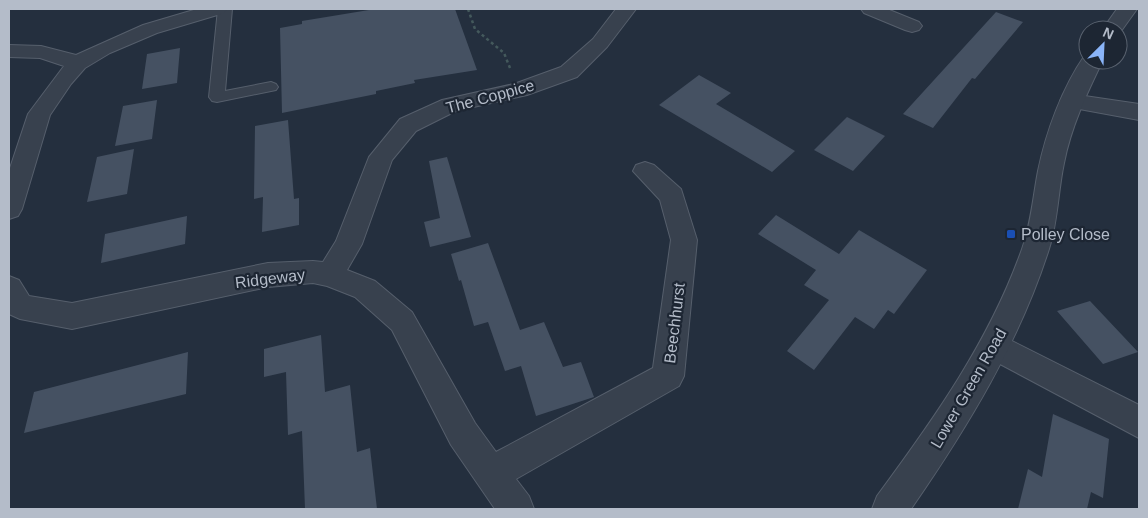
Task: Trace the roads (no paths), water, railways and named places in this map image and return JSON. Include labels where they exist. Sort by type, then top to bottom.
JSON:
[{"type":"street","points":[[9,210],[39,114],[63,79],[78,63],[103,49],[150,29],[217,9]]},
{"type":"street","name":"The Coppice","points":[[330,275],[348,244],[382,157],[408,125],[450,104],[519,90],[569,72],[600,43],[626,9]]},
{"type":"street","points":[[871,9],[919,20],[896,41]]},
{"type":"street","points":[[1119,20],[1127,9]]},
{"type":"street","points":[[9,51],[41,52],[78,63]]},
{"type":"street","name":"Lower Green Road","points":[[890,509],[936,444],[996,346],[1036,247],[1052,162],[1071,101],[1087,70]]},
{"type":"street","points":[[1071,101],[1139,112]]},
{"type":"street","name":"Beechhurst","points":[[491,474],[668,376],[684,240],[672,196],[645,171]]},
{"type":"street","name":"Ridgeway","points":[[13,304],[72,316],[268,275],[313,272],[330,275],[365,289],[402,321],[463,434],[516,509]]},
{"type":"street","points":[[996,346],[1139,422]]},
{"type":"lane","points":[[225,9],[217,97],[272,87]]},
{"type":"place","name":"Polley Close","points":[[1011,234]]}]
